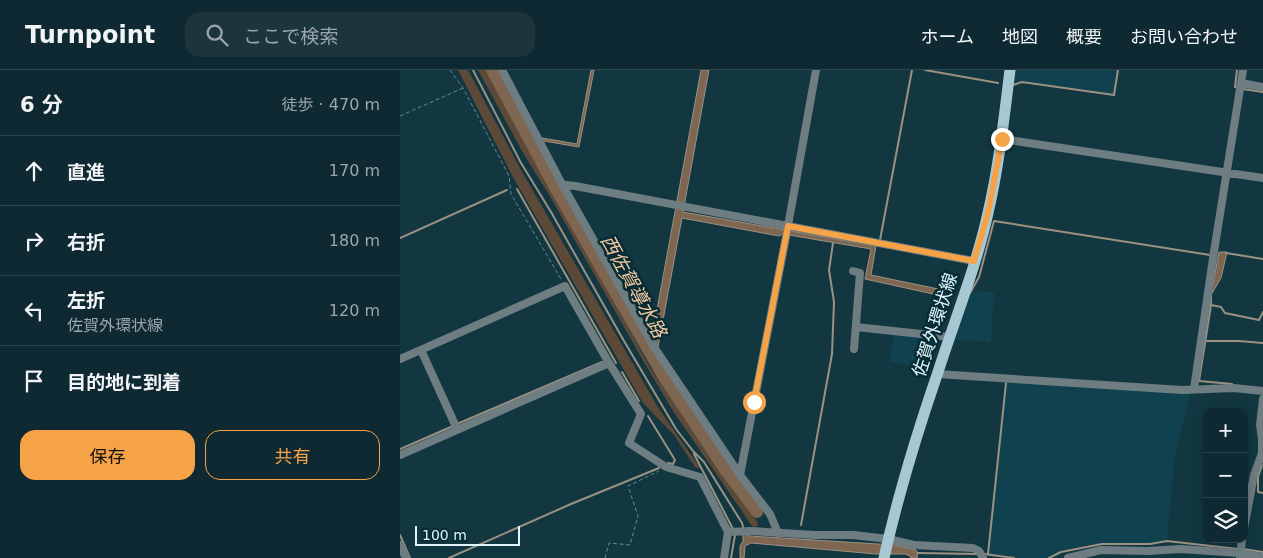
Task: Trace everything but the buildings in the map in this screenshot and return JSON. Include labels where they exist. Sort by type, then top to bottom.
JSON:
[{"type":"main road","name":"佐賀外環状線","points":[[884,558],[910,462],[988,213],[1002,139],[1010,70]]},
{"type":"street","points":[[502,70],[563,186],[654,347],[740,475],[770,514],[778,533]]},
{"type":"street","points":[[740,475],[816,70]]},
{"type":"street","points":[[1194,388],[1243,70]]},
{"type":"street","points":[[1240,88],[1263,86]]},
{"type":"street","points":[[1002,139],[1263,178]]},
{"type":"street","points":[[563,186],[576,186],[974,261]]},
{"type":"street","points":[[853,271],[860,273],[854,349]]},
{"type":"street","points":[[400,360],[565,286],[641,414],[628,443],[666,467],[700,476],[728,532],[724,558]]},
{"type":"street","points":[[856,328],[950,337]]},
{"type":"street","points":[[421,350],[457,429]]},
{"type":"street","points":[[400,455],[609,363]]},
{"type":"street","points":[[937,374],[1182,390],[1194,388],[1234,388],[1263,391]]},
{"type":"street","points":[[1248,507],[1254,475],[1262,453],[1260,425],[1263,399]]},
{"type":"street","points":[[728,532],[752,531],[814,535],[853,535],[888,539],[914,545],[973,548],[982,555]]},
{"type":"street","points":[[400,545],[406,558]]},
{"type":"street","points":[[1068,558],[1101,550],[1148,551],[1180,549],[1241,549],[1263,557]]},
{"type":"path","points":[[450,70],[463,88],[509,176],[511,194],[565,286]]},
{"type":"path","points":[[400,116],[463,88]]},
{"type":"path","points":[[606,558],[609,542],[630,545],[638,516],[628,486],[666,467]]},
{"type":"shaded area","points":[[458,70],[468,70],[521,170],[659,409],[701,469],[695,467],[674,435],[643,403],[513,177]]},
{"type":"shaded area","points":[[478,70],[486,70],[651,369],[758,523],[757,527],[752,526],[673,411],[548,193],[523,153]]},
{"type":"shaded area","points":[[591,70],[594,70],[579,147],[544,141],[542,138],[577,144]]},
{"type":"shaded area","points":[[701,70],[709,70],[683,212],[876,246],[871,275],[943,290],[947,294],[942,296],[865,279],[871,249],[783,234],[779,236],[682,218],[658,347],[652,337]]},
{"type":"shaded area","points":[[1015,70],[1118,70],[1114,95],[1022,82],[1013,85]]},
{"type":"shaded area","points":[[1219,252],[1227,252],[1221,278],[1211,295]]},
{"type":"shaded area","points":[[968,291],[994,292],[991,342],[954,340]]},
{"type":"shaded area","points":[[894,329],[941,333],[930,367],[890,362]]},
{"type":"shaded area","points":[[1006,383],[1191,392],[1175,454],[1167,541],[1150,544],[1102,544],[1061,552],[1049,558],[1014,558],[988,554]]},
{"type":"shaded area","points":[[748,533],[749,536],[894,545],[916,550],[918,553],[917,558],[911,558],[905,554],[876,554],[751,543],[745,546],[744,558],[740,558],[743,534]]},
{"type":"waterway","points":[[473,70],[521,163],[624,341],[676,429],[704,462],[742,523],[744,530]]},
{"type":"waterway","name":"西佐賀導水路","points":[[492,70],[552,182],[662,374],[726,471],[757,512]]},
{"type":"waterway","points":[[880,240],[912,70]]},
{"type":"waterway","points":[[925,70],[998,83]]},
{"type":"waterway","points":[[1013,85],[1022,82],[1114,95],[1118,70]]},
{"type":"waterway","points":[[1237,70],[1235,87],[1238,88]]},
{"type":"waterway","points":[[1243,89],[1263,92]]},
{"type":"waterway","points":[[517,189],[616,363]]},
{"type":"waterway","points":[[400,238],[507,190]]},
{"type":"waterway","points":[[970,293],[979,277],[994,221],[1210,255]]},
{"type":"waterway","points":[[801,525],[832,354],[834,302],[829,270],[833,243]]},
{"type":"waterway","points":[[1226,253],[1263,259]]},
{"type":"waterway","points":[[1211,295],[1199,381],[1232,384]]},
{"type":"waterway","points":[[1211,305],[1221,307],[1225,313],[1259,320],[1263,312]]},
{"type":"waterway","points":[[1206,341],[1263,343]]},
{"type":"waterway","points":[[457,424],[602,362]]},
{"type":"waterway","points":[[622,372],[639,401]]},
{"type":"waterway","points":[[988,554],[1006,383]]},
{"type":"waterway","points":[[648,416],[675,460],[673,464],[668,463]]},
{"type":"waterway","points":[[400,449],[453,426]]},
{"type":"waterway","points":[[694,454],[733,529]]},
{"type":"waterway","points":[[1262,465],[1258,477],[1258,492],[1263,493]]},
{"type":"waterway","points":[[449,558],[571,504],[659,468]]},
{"type":"waterway","points":[[731,558],[735,534]]},
{"type":"waterway","points":[[400,535],[410,558]]},
{"type":"waterway","points":[[1049,558],[1061,552],[1102,544],[1150,544],[1167,541],[1238,549]]},
{"type":"waterway","points":[[1243,549],[1263,552]]},
{"type":"waterway","points":[[918,553],[977,554]]},
{"type":"waterway","points":[[984,554],[1014,558]]},
{"type":"route","points":[[754,402],[788,226],[974,261],[988,213],[1002,139]]}]
